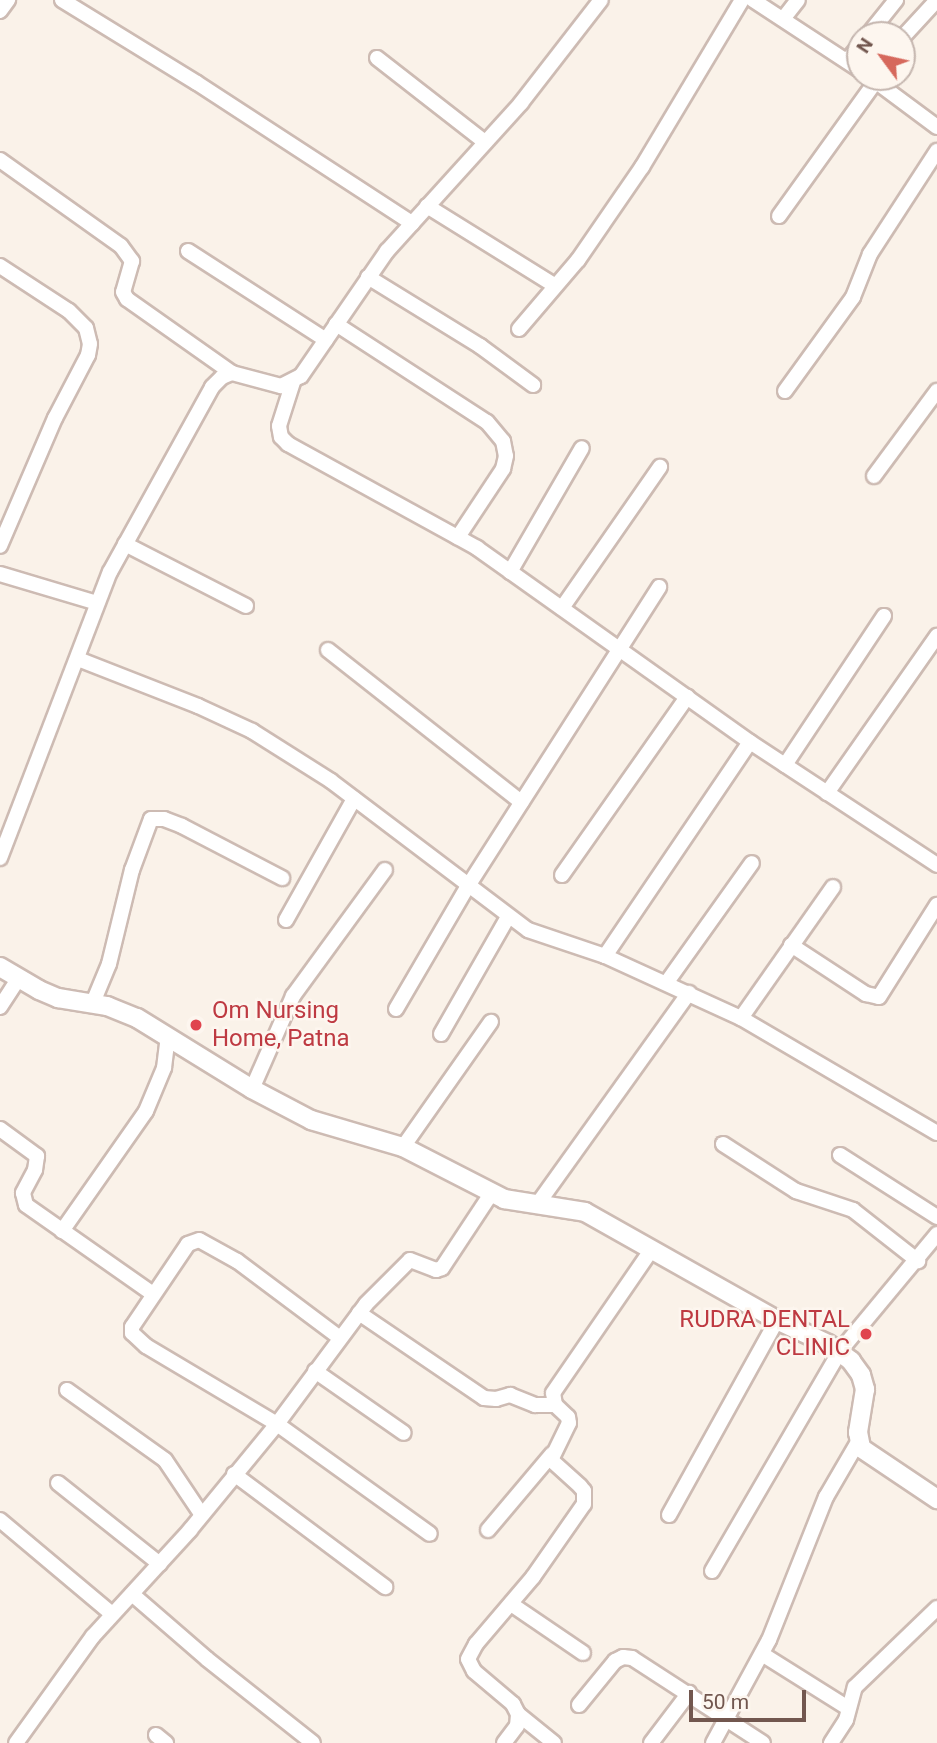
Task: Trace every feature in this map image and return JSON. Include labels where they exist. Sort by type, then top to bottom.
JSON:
[{"type":"street","points":[[0,11],[8,0]]},
{"type":"street","points":[[62,0],[197,83],[412,223]]},
{"type":"street","points":[[601,0],[554,63],[412,223],[368,277],[313,361],[293,383],[279,426],[281,437],[304,454],[458,537],[750,742],[937,864]]},
{"type":"street","points":[[519,329],[578,260],[642,167],[743,0]]},
{"type":"street","points":[[753,0],[846,60]]},
{"type":"street","points":[[783,19],[798,0]]},
{"type":"street","points":[[879,21],[896,0]]},
{"type":"street","points":[[916,23],[937,0]]},
{"type":"street","points":[[377,58],[485,142]]},
{"type":"street","points":[[779,216],[865,91]]},
{"type":"street","points":[[889,91],[937,127]]},
{"type":"street","points":[[785,391],[853,297],[863,280],[870,254],[937,151]]},
{"type":"street","points":[[0,160],[121,246],[132,261],[123,292],[127,299],[232,373],[281,386],[293,383]]},
{"type":"street","points":[[427,206],[554,285]]},
{"type":"street","points":[[188,251],[326,340]]},
{"type":"street","points":[[0,266],[35,286],[79,320],[90,336],[90,344],[88,355],[55,418],[0,546]]},
{"type":"street","points":[[368,277],[458,332],[533,384]]},
{"type":"street","points":[[336,324],[487,422],[503,441],[506,456],[503,469],[458,537]]},
{"type":"street","points":[[0,858],[78,659],[97,603],[125,544],[201,403],[222,377],[232,373]]},
{"type":"street","points":[[874,476],[937,391]]},
{"type":"street","points":[[510,572],[582,449]]},
{"type":"street","points":[[562,608],[660,467]]},
{"type":"street","points":[[125,544],[246,606]]},
{"type":"street","points":[[0,574],[97,603]]},
{"type":"street","points":[[396,1009],[468,886],[659,587]]},
{"type":"street","points":[[785,765],[884,616]]},
{"type":"street","points":[[827,793],[937,636]]},
{"type":"street","points":[[328,650],[521,802]]},
{"type":"street","points":[[78,659],[227,718],[287,752],[354,799],[508,917],[551,940],[605,956],[741,1018],[937,1133]]},
{"type":"street","points":[[562,875],[687,698]]},
{"type":"street","points":[[605,956],[750,742]]},
{"type":"street","points":[[286,919],[354,799]]},
{"type":"street","points":[[92,1005],[108,964],[132,870],[150,819],[164,819],[182,826],[282,878]]},
{"type":"street","points":[[667,982],[752,863]]},
{"type":"street","points":[[252,1088],[293,996],[385,870]]},
{"type":"street","points":[[741,1018],[833,887]]},
{"type":"street","points":[[791,945],[866,994],[879,997],[937,905]]},
{"type":"street","points":[[441,1034],[508,917]]},
{"type":"street","points":[[0,967],[58,998],[124,1012],[252,1088],[311,1119],[403,1147],[491,1194],[584,1212],[777,1320],[840,1351],[861,1375],[865,1389],[858,1442],[825,1497],[762,1654],[713,1743]]},
{"type":"street","points":[[0,1007],[18,979]]},
{"type":"street","points":[[537,1205],[689,993]]},
{"type":"street","points":[[403,1147],[491,1022]]},
{"type":"street","points":[[62,1231],[146,1111],[164,1068],[168,1037]]},
{"type":"street","points":[[0,1129],[37,1156],[35,1170],[23,1193],[26,1205],[153,1294]]},
{"type":"street","points":[[723,1144],[796,1191],[853,1210],[918,1261]]},
{"type":"street","points":[[839,1155],[937,1217]]},
{"type":"street","points":[[16,1743],[112,1614],[160,1564],[277,1424],[359,1313],[410,1260],[436,1270],[442,1268],[491,1194]]},
{"type":"street","points":[[712,1571],[840,1351],[918,1261],[937,1234]]},
{"type":"street","points":[[340,1338],[237,1261],[198,1240],[188,1244],[132,1327],[137,1338],[277,1424],[430,1534]]},
{"type":"street","points":[[488,1530],[552,1454],[569,1423],[568,1417],[555,1405],[553,1393],[557,1384],[652,1249]]},
{"type":"street","points":[[359,1313],[484,1398],[496,1399],[510,1395],[535,1405],[555,1405]]},
{"type":"street","points":[[669,1515],[777,1320]]},
{"type":"street","points":[[315,1371],[404,1433]]},
{"type":"street","points":[[67,1390],[165,1460],[202,1515]]},
{"type":"street","points":[[858,1442],[869,1456],[937,1499]]},
{"type":"street","points":[[552,1454],[554,1464],[580,1486],[585,1498],[554,1547],[511,1604],[476,1644],[468,1659],[474,1671],[513,1704],[518,1714],[554,1743]]},
{"type":"street","points":[[234,1474],[385,1587]]},
{"type":"street","points":[[58,1483],[160,1564]]},
{"type":"street","points":[[0,1520],[112,1614]]},
{"type":"street","points":[[132,1594],[187,1643],[313,1743]]},
{"type":"street","points":[[511,1604],[583,1653]]},
{"type":"street","points":[[831,1743],[846,1720],[855,1687],[937,1608]]},
{"type":"street","points":[[762,1654],[848,1708]]},
{"type":"street","points":[[579,1705],[615,1661],[623,1657],[632,1658],[763,1743]]},
{"type":"street","points":[[651,1743],[689,1693]]},
{"type":"street","points":[[504,1743],[517,1726],[518,1714]]},
{"type":"place","name":"Om Nursing Home, Patna","points":[[196,1025]]},
{"type":"place","name":"RUDRA DENTAL CLINIC","points":[[866,1334]]}]
